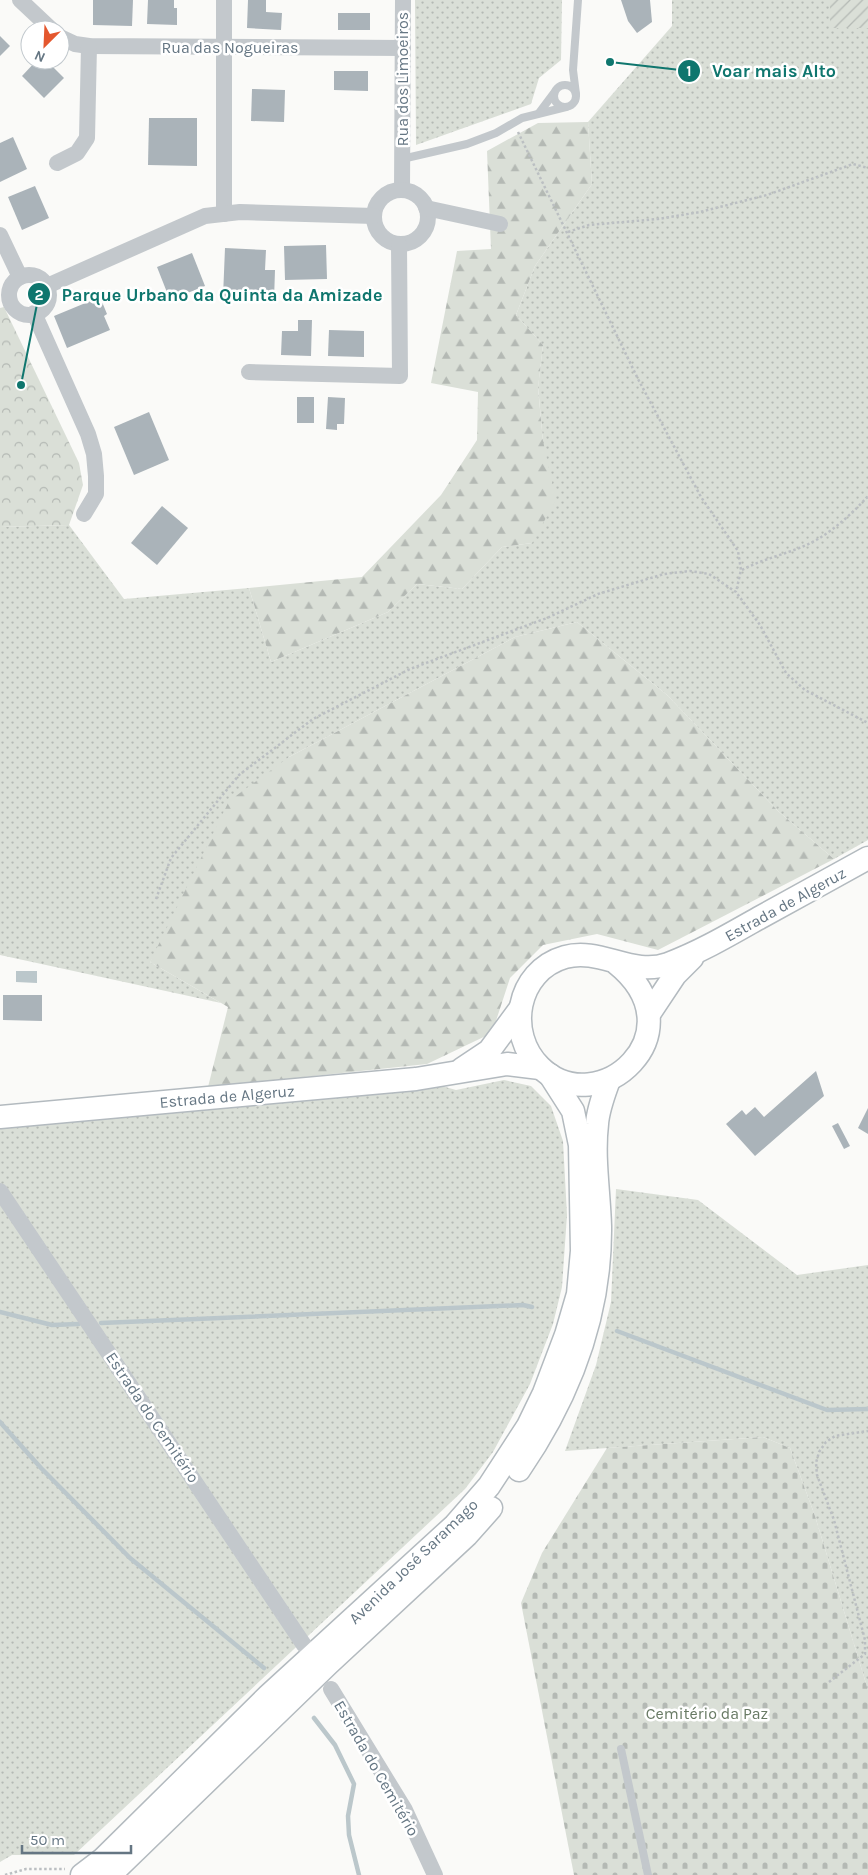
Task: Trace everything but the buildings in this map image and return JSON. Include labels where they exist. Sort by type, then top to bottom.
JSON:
[{"type":"main road","name":"Estrada de Algeruz","points":[[545,1071],[530,1056],[523,1041],[519,1025],[520,1009],[525,992],[534,977],[548,965],[564,958],[581,954],[599,956],[616,963],[644,968],[656,967],[701,950],[868,858]]},
{"type":"main road","name":"Estrada de Algeruz","points":[[649,1014],[675,975],[701,950]]},
{"type":"main road","name":"Estrada de Algeruz","points":[[0,1117],[416,1079],[507,1064],[545,1071],[569,1083],[589,1084],[609,1080],[626,1069],[640,1054],[648,1035],[649,1014],[644,994],[632,976],[616,963]]},
{"type":"main road","name":"Estrada de Algeruz","points":[[455,1073],[489,1051],[500,1039],[520,1009]]},
{"type":"main road","name":"Avenida José Saramago","points":[[76,1872],[110,1852],[268,1695],[455,1525],[490,1486],[528,1426],[544,1393],[566,1335],[578,1294],[582,1250],[580,1145],[573,1111],[545,1071]]},
{"type":"main road","name":"Avenida José Saramago","points":[[110,1875],[321,1670],[467,1535],[506,1488],[544,1431],[576,1361],[595,1296],[600,1226],[597,1123],[609,1080]]},
{"type":"street","points":[[20,0],[41,20]]},
{"type":"street","points":[[224,0],[224,214]]},
{"type":"street","name":"Rua dos Limoeiros","points":[[402,190],[403,0]]},
{"type":"street","name":"Rua das Nogueiras","points":[[70,42],[89,46],[402,48]]},
{"type":"street","points":[[57,163],[77,153],[87,138],[89,46]]},
{"type":"street","points":[[392,191],[412,192],[421,199],[426,208],[427,223],[419,237],[410,242],[399,244],[389,241],[381,235],[375,226],[376,205],[382,197],[392,191]]},
{"type":"street","points":[[426,208],[500,224]]},
{"type":"street","points":[[46,286],[205,216],[240,212],[374,216]]},
{"type":"street","points":[[0,235],[20,277]]},
{"type":"street","points":[[249,372],[400,376],[399,244]]},
{"type":"street","points":[[35,276],[46,286],[48,301],[44,308],[34,313],[22,314],[5,306],[10,288],[20,277],[35,276]]},
{"type":"street","points":[[34,313],[88,434],[94,454],[96,494],[84,514]]},
{"type":"street","name":"Estrada do Cemitério","points":[[0,1191],[304,1645]]},
{"type":"street","name":"Estrada do Cemitério","points":[[331,1689],[405,1810],[435,1875]]},
{"type":"lane","points":[[557,88],[554,101],[559,106],[566,108],[575,101],[573,70],[578,0]]},
{"type":"lane","points":[[539,113],[573,70]]},
{"type":"lane","points":[[557,88],[570,86],[576,94]]},
{"type":"lane","name":"Rua dos Limoeiros","points":[[402,159],[467,144],[539,113],[566,108]]},
{"type":"lane","points":[[621,1749],[648,1875]]},
{"type":"path","points":[[514,123],[638,379],[701,497],[738,551],[741,570],[736,592]]},
{"type":"path","points":[[568,232],[589,225],[658,219],[700,212],[767,194],[853,164],[868,168]]},
{"type":"path","points":[[741,570],[764,558],[788,552],[818,539],[868,496]]},
{"type":"path","points":[[156,898],[172,858],[239,775],[313,719],[410,669],[547,618],[598,594],[664,574],[690,571],[709,574],[736,592],[760,625],[786,673],[805,690],[868,724]]},
{"type":"path","points":[[828,1682],[865,1654],[865,1640],[834,1520],[817,1475],[816,1463],[819,1452],[826,1442],[835,1436],[868,1430]]},
{"type":"path","points":[[5,1875],[26,1869],[76,1872]]},
{"type":"green space","points":[[415,0],[562,0],[561,60],[539,78],[531,104],[416,145]]},
{"type":"green space","points":[[672,0],[830,0],[830,28],[868,28],[868,840],[834,859],[778,811],[667,695],[577,622],[515,637],[289,757],[150,962],[221,1003],[0,955],[0,527],[69,525],[124,599],[249,588],[271,662],[388,612],[417,584],[462,589],[502,547],[532,543],[543,441],[538,387],[543,345],[516,315],[535,266],[592,184],[588,122],[672,26]]},
{"type":"green space","points":[[830,0],[868,0],[868,28],[830,28]]},
{"type":"green space","points":[[588,122],[592,184],[535,266],[516,315],[543,345],[538,388],[543,441],[556,500],[532,543],[502,547],[462,589],[417,584],[388,612],[271,662],[249,588],[362,577],[441,495],[477,440],[478,392],[431,383],[457,251],[491,249],[487,151],[538,123]]},
{"type":"green space","points":[[4,307],[79,463],[83,485],[69,525],[0,527],[0,308]]},
{"type":"green space","points":[[577,622],[667,695],[778,811],[834,859],[658,950],[597,934],[543,945],[510,978],[492,1033],[427,1064],[208,1087],[228,1007],[150,962],[229,801],[289,757],[515,637]]},
{"type":"green space","points":[[504,1080],[531,1086],[551,1106],[563,1141],[567,1215],[562,1287],[553,1324],[530,1384],[493,1452],[465,1489],[74,1855],[12,1855],[0,1862],[0,1114],[431,1083],[456,1090]]},
{"type":"green space","points":[[616,1189],[698,1200],[797,1275],[868,1265],[868,1690],[815,1516],[790,1448],[763,1437],[565,1451],[596,1365],[611,1302]]},
{"type":"green space","name":"Cemitério da Paz","points":[[763,1437],[790,1448],[815,1516],[868,1690],[868,1875],[574,1875],[521,1603],[542,1553],[607,1448]]},
{"type":"shaded area","points":[[16,971],[37,971],[37,983],[16,982]]},
{"type":"waterway","points":[[101,1323],[523,1305],[532,1307]]},
{"type":"waterway","points":[[0,1312],[52,1325],[79,1324]]},
{"type":"waterway","points":[[617,1331],[827,1410],[868,1409]]},
{"type":"waterway","points":[[0,1422],[41,1468],[130,1558],[264,1668]]},
{"type":"waterway","points":[[314,1718],[335,1745],[354,1784],[348,1816],[349,1835],[359,1875]]},
{"type":"place","name":"Voar mais Alto","points":[[610,62]]},
{"type":"place","name":"Parque Urbano da Quinta da Amizade","points":[[21,385]]}]
